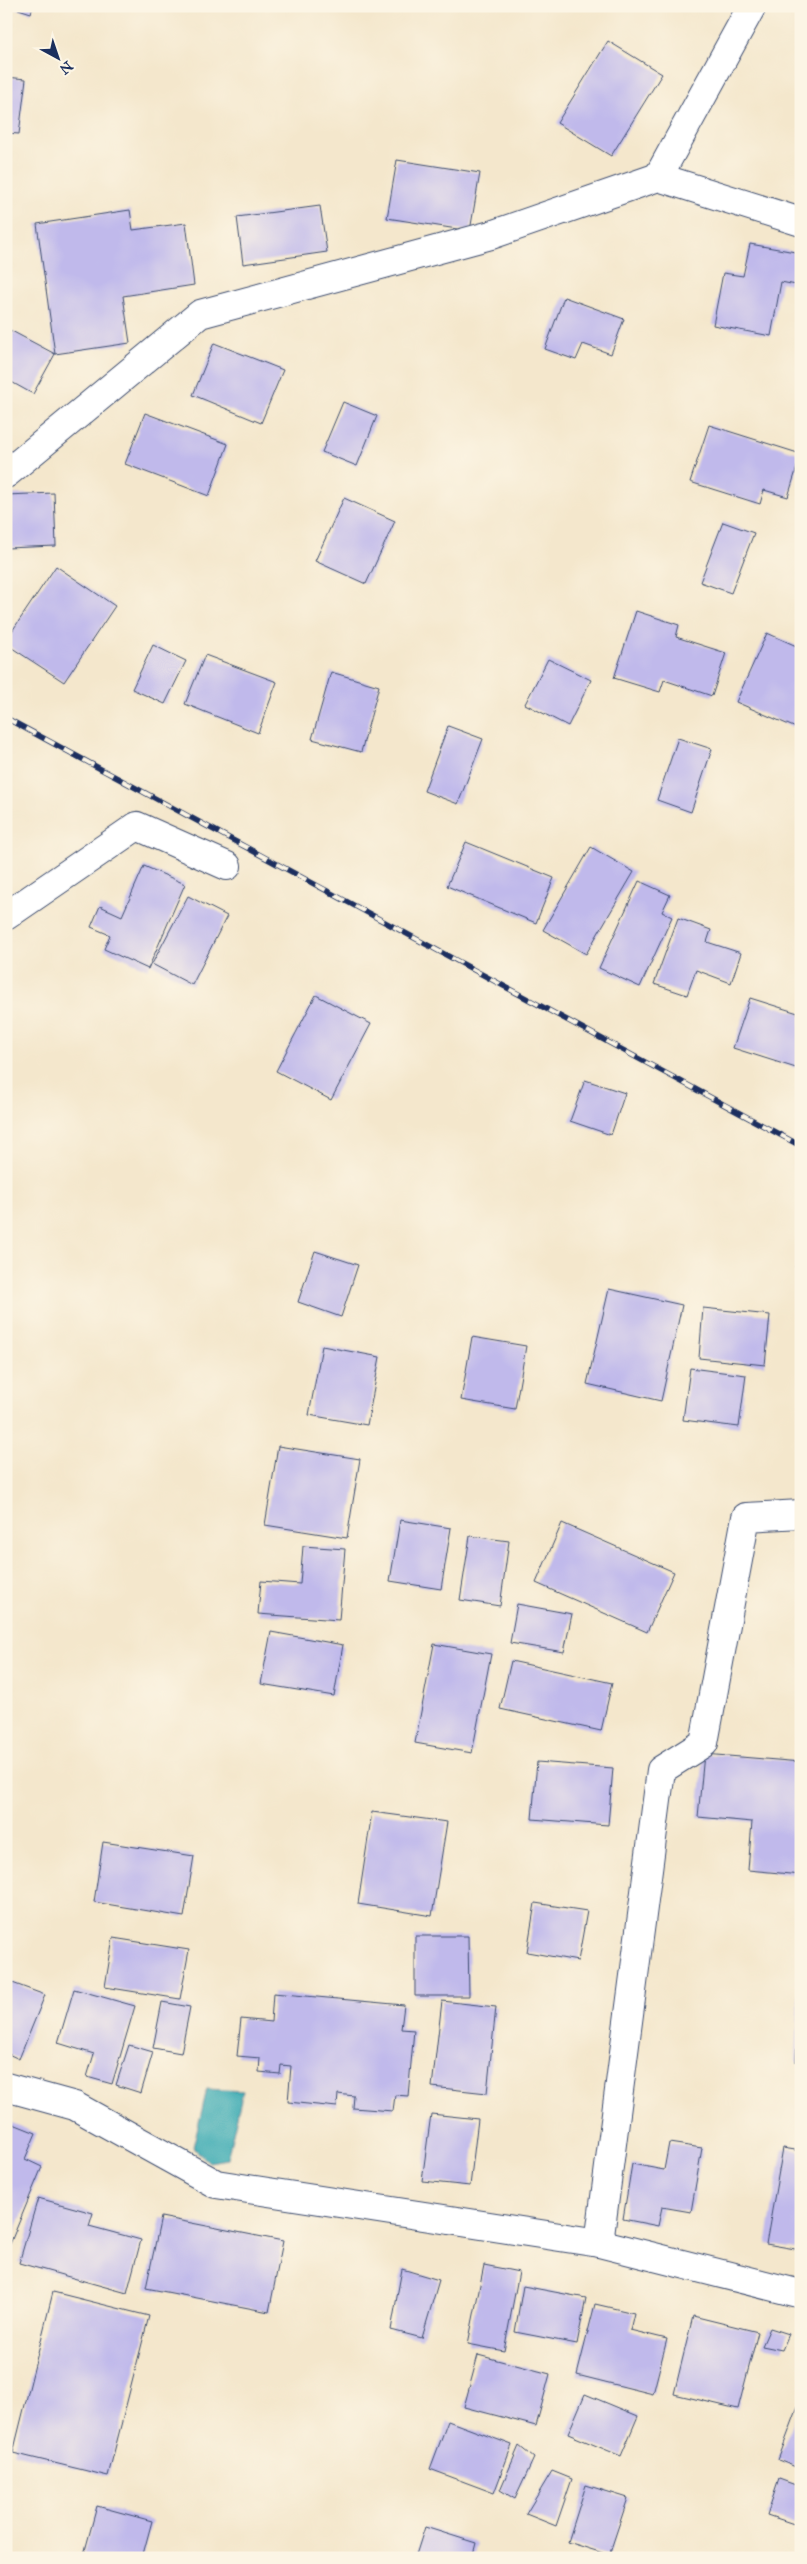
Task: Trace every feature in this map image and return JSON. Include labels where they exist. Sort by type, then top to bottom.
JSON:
[{"type":"street","points":[[658,177],[752,6]]},
{"type":"street","points":[[6,474],[200,314],[491,235],[658,177],[801,222]]},
{"type":"street","points":[[6,916],[137,826],[227,866]]},
{"type":"street","points":[[599,2243],[661,1770],[704,1743],[746,1518],[801,1514]]},
{"type":"street","points":[[6,2087],[74,2106],[216,2184],[599,2243],[801,2294]]},
{"type":"water","points":[[207,2089],[243,2091],[227,2159],[209,2162],[193,2147]]},
{"type":"building","points":[[9,6],[33,6],[31,13]]},
{"type":"building","points":[[608,41],[662,74],[611,156],[557,123]]},
{"type":"building","points":[[6,77],[26,79],[19,134],[6,133]]},
{"type":"building","points":[[397,160],[480,173],[470,231],[387,218]]},
{"type":"building","points":[[320,206],[327,252],[243,264],[237,217]]},
{"type":"building","points":[[130,210],[133,230],[186,223],[194,285],[123,296],[130,343],[55,354],[37,224]]},
{"type":"building","points":[[750,244],[801,253],[801,286],[781,282],[771,336],[713,325],[723,273],[743,276]]},
{"type":"building","points":[[564,297],[624,319],[611,354],[583,344],[576,360],[545,349]]},
{"type":"building","points":[[6,328],[55,354],[33,394],[6,379]]},
{"type":"building","points":[[214,343],[283,370],[261,423],[193,395]]},
{"type":"building","points":[[343,402],[377,416],[357,466],[322,452]]},
{"type":"building","points":[[145,413],[228,444],[209,496],[125,464]]},
{"type":"building","points":[[709,425],[801,454],[788,497],[764,490],[760,504],[690,482]]},
{"type":"building","points":[[54,493],[56,546],[6,548],[6,495]]},
{"type":"building","points":[[344,498],[395,521],[366,584],[315,561]]},
{"type":"building","points":[[723,522],[754,533],[731,593],[700,582]]},
{"type":"building","points":[[56,566],[115,606],[64,682],[6,644],[6,640]]},
{"type":"building","points":[[636,611],[679,625],[676,637],[726,653],[712,696],[664,680],[660,692],[614,678]]},
{"type":"building","points":[[767,633],[801,648],[801,717],[796,728],[736,702]]},
{"type":"building","points":[[153,645],[186,661],[165,704],[132,689]]},
{"type":"building","points":[[205,655],[277,682],[258,733],[185,704]]},
{"type":"building","points":[[548,659],[591,680],[568,726],[525,704]]},
{"type":"building","points":[[331,672],[379,686],[361,752],[312,739]]},
{"type":"building","points":[[448,726],[483,739],[458,804],[424,791]]},
{"type":"building","points":[[678,738],[712,749],[691,812],[657,800]]},
{"type":"building","points":[[466,842],[554,878],[536,923],[447,886]]},
{"type":"building","points":[[591,847],[634,872],[586,954],[543,930]]},
{"type":"building","points":[[144,866],[185,884],[148,969],[104,949],[110,935],[91,927],[100,906],[122,916]]},
{"type":"building","points":[[639,881],[670,895],[662,912],[672,917],[640,987],[599,968]]},
{"type":"building","points":[[188,896],[227,916],[192,985],[152,964]]},
{"type":"building","points":[[678,918],[711,930],[707,942],[741,953],[731,983],[696,970],[687,995],[654,984]]},
{"type":"building","points":[[316,995],[371,1024],[331,1100],[276,1071]]},
{"type":"building","points":[[750,998],[801,1014],[799,1069],[733,1048]]},
{"type":"building","points":[[585,1080],[625,1093],[611,1135],[570,1121]]},
{"type":"building","points":[[801,1250],[801,1268],[795,1267]]},
{"type":"building","points":[[315,1251],[358,1265],[341,1317],[298,1302]]},
{"type":"building","points":[[609,1289],[682,1305],[661,1401],[587,1384]]},
{"type":"building","points":[[703,1308],[770,1315],[765,1365],[699,1358]]},
{"type":"building","points":[[472,1337],[526,1346],[515,1409],[461,1400]]},
{"type":"building","points":[[322,1346],[380,1357],[367,1425],[309,1415]]},
{"type":"building","points":[[690,1368],[746,1375],[739,1427],[683,1420]]},
{"type":"building","points":[[278,1446],[360,1459],[347,1538],[265,1525]]},
{"type":"building","points":[[400,1520],[451,1528],[441,1589],[390,1581]]},
{"type":"building","points":[[562,1523],[674,1572],[647,1632],[536,1583]]},
{"type":"building","points":[[470,1536],[509,1541],[500,1606],[460,1600]]},
{"type":"building","points":[[303,1546],[345,1549],[339,1620],[258,1614],[261,1581],[300,1584]]},
{"type":"building","points":[[517,1604],[572,1614],[564,1652],[510,1643]]},
{"type":"building","points":[[271,1632],[343,1645],[334,1696],[261,1684]]},
{"type":"building","points":[[434,1644],[491,1654],[472,1753],[415,1743]]},
{"type":"building","points":[[511,1661],[612,1683],[601,1731],[500,1709]]},
{"type":"building","points":[[704,1754],[801,1762],[801,1875],[748,1870],[752,1822],[698,1817]]},
{"type":"building","points":[[537,1762],[613,1768],[608,1825],[532,1819]]},
{"type":"building","points":[[372,1812],[447,1822],[432,1916],[358,1904]]},
{"type":"building","points":[[103,1842],[194,1856],[184,1917],[94,1902]]},
{"type":"building","points":[[535,1903],[587,1911],[578,1961],[527,1952]]},
{"type":"building","points":[[415,1936],[468,1936],[469,1996],[415,1996]]},
{"type":"building","points":[[113,1938],[189,1950],[180,1999],[105,1987]]},
{"type":"building","points":[[7,1981],[45,1995],[19,2059],[6,2053]]},
{"type":"building","points":[[74,1989],[135,2006],[112,2084],[87,2077],[94,2054],[58,2043]]},
{"type":"building","points":[[799,1989],[801,1989],[801,2062],[796,2062]]},
{"type":"building","points":[[273,1993],[404,2005],[401,2029],[414,2030],[408,2096],[395,2095],[393,2111],[353,2108],[354,2096],[338,2094],[337,2107],[288,2102],[291,2066],[281,2065],[280,2074],[259,2072],[260,2058],[237,2056],[241,2019],[271,2022]]},
{"type":"building","points":[[442,2001],[496,2007],[487,2093],[432,2087]]},
{"type":"building","points":[[162,2002],[190,2007],[181,2053],[153,2048]]},
{"type":"building","points":[[129,2045],[153,2052],[141,2093],[116,2085]]},
{"type":"building","points":[[431,2114],[478,2119],[470,2186],[422,2181]]},
{"type":"building","points":[[6,2121],[36,2133],[25,2159],[42,2167],[10,2244],[6,2242]]},
{"type":"building","points":[[669,2143],[702,2148],[691,2212],[662,2207],[658,2226],[623,2219],[632,2164],[664,2170]]},
{"type":"building","points":[[783,2148],[801,2151],[801,2250],[766,2244]]},
{"type":"building","points":[[38,2198],[93,2213],[89,2226],[141,2240],[127,2293],[19,2263]]},
{"type":"building","points":[[161,2217],[283,2241],[269,2312],[146,2288]]},
{"type":"building","points":[[484,2265],[519,2272],[504,2351],[468,2344]]},
{"type":"building","points":[[402,2269],[439,2280],[422,2338],[391,2330]]},
{"type":"building","points":[[523,2286],[586,2298],[577,2344],[515,2332]]},
{"type":"building","points":[[53,2292],[149,2316],[108,2476],[13,2453]]},
{"type":"building","points":[[595,2304],[634,2313],[630,2330],[667,2339],[653,2394],[577,2375]]},
{"type":"building","points":[[693,2316],[758,2332],[738,2409],[674,2394]]},
{"type":"building","points":[[770,2328],[789,2334],[782,2350],[762,2346]]},
{"type":"building","points":[[478,2355],[550,2374],[536,2426],[464,2407]]},
{"type":"building","points":[[585,2394],[638,2416],[621,2456],[568,2434]]},
{"type":"building","points":[[798,2407],[801,2408],[801,2469],[778,2460]]},
{"type":"building","points":[[448,2421],[512,2445],[494,2493],[430,2469]]},
{"type":"building","points":[[519,2446],[534,2458],[515,2499],[500,2490]]},
{"type":"building","points":[[552,2471],[572,2479],[556,2526],[526,2514]]},
{"type":"building","points":[[779,2479],[801,2487],[801,2515],[797,2525],[767,2515]]},
{"type":"building","points":[[586,2485],[628,2498],[609,2555],[568,2542]]},
{"type":"building","points":[[97,2506],[152,2521],[142,2558],[83,2558]]},
{"type":"building","points":[[425,2527],[476,2543],[472,2558],[415,2558]]},
{"type":"building","points":[[228,2552],[248,2557],[248,2558],[227,2558]]},
{"type":"railway","points":[[6,718],[801,1146]]}]
